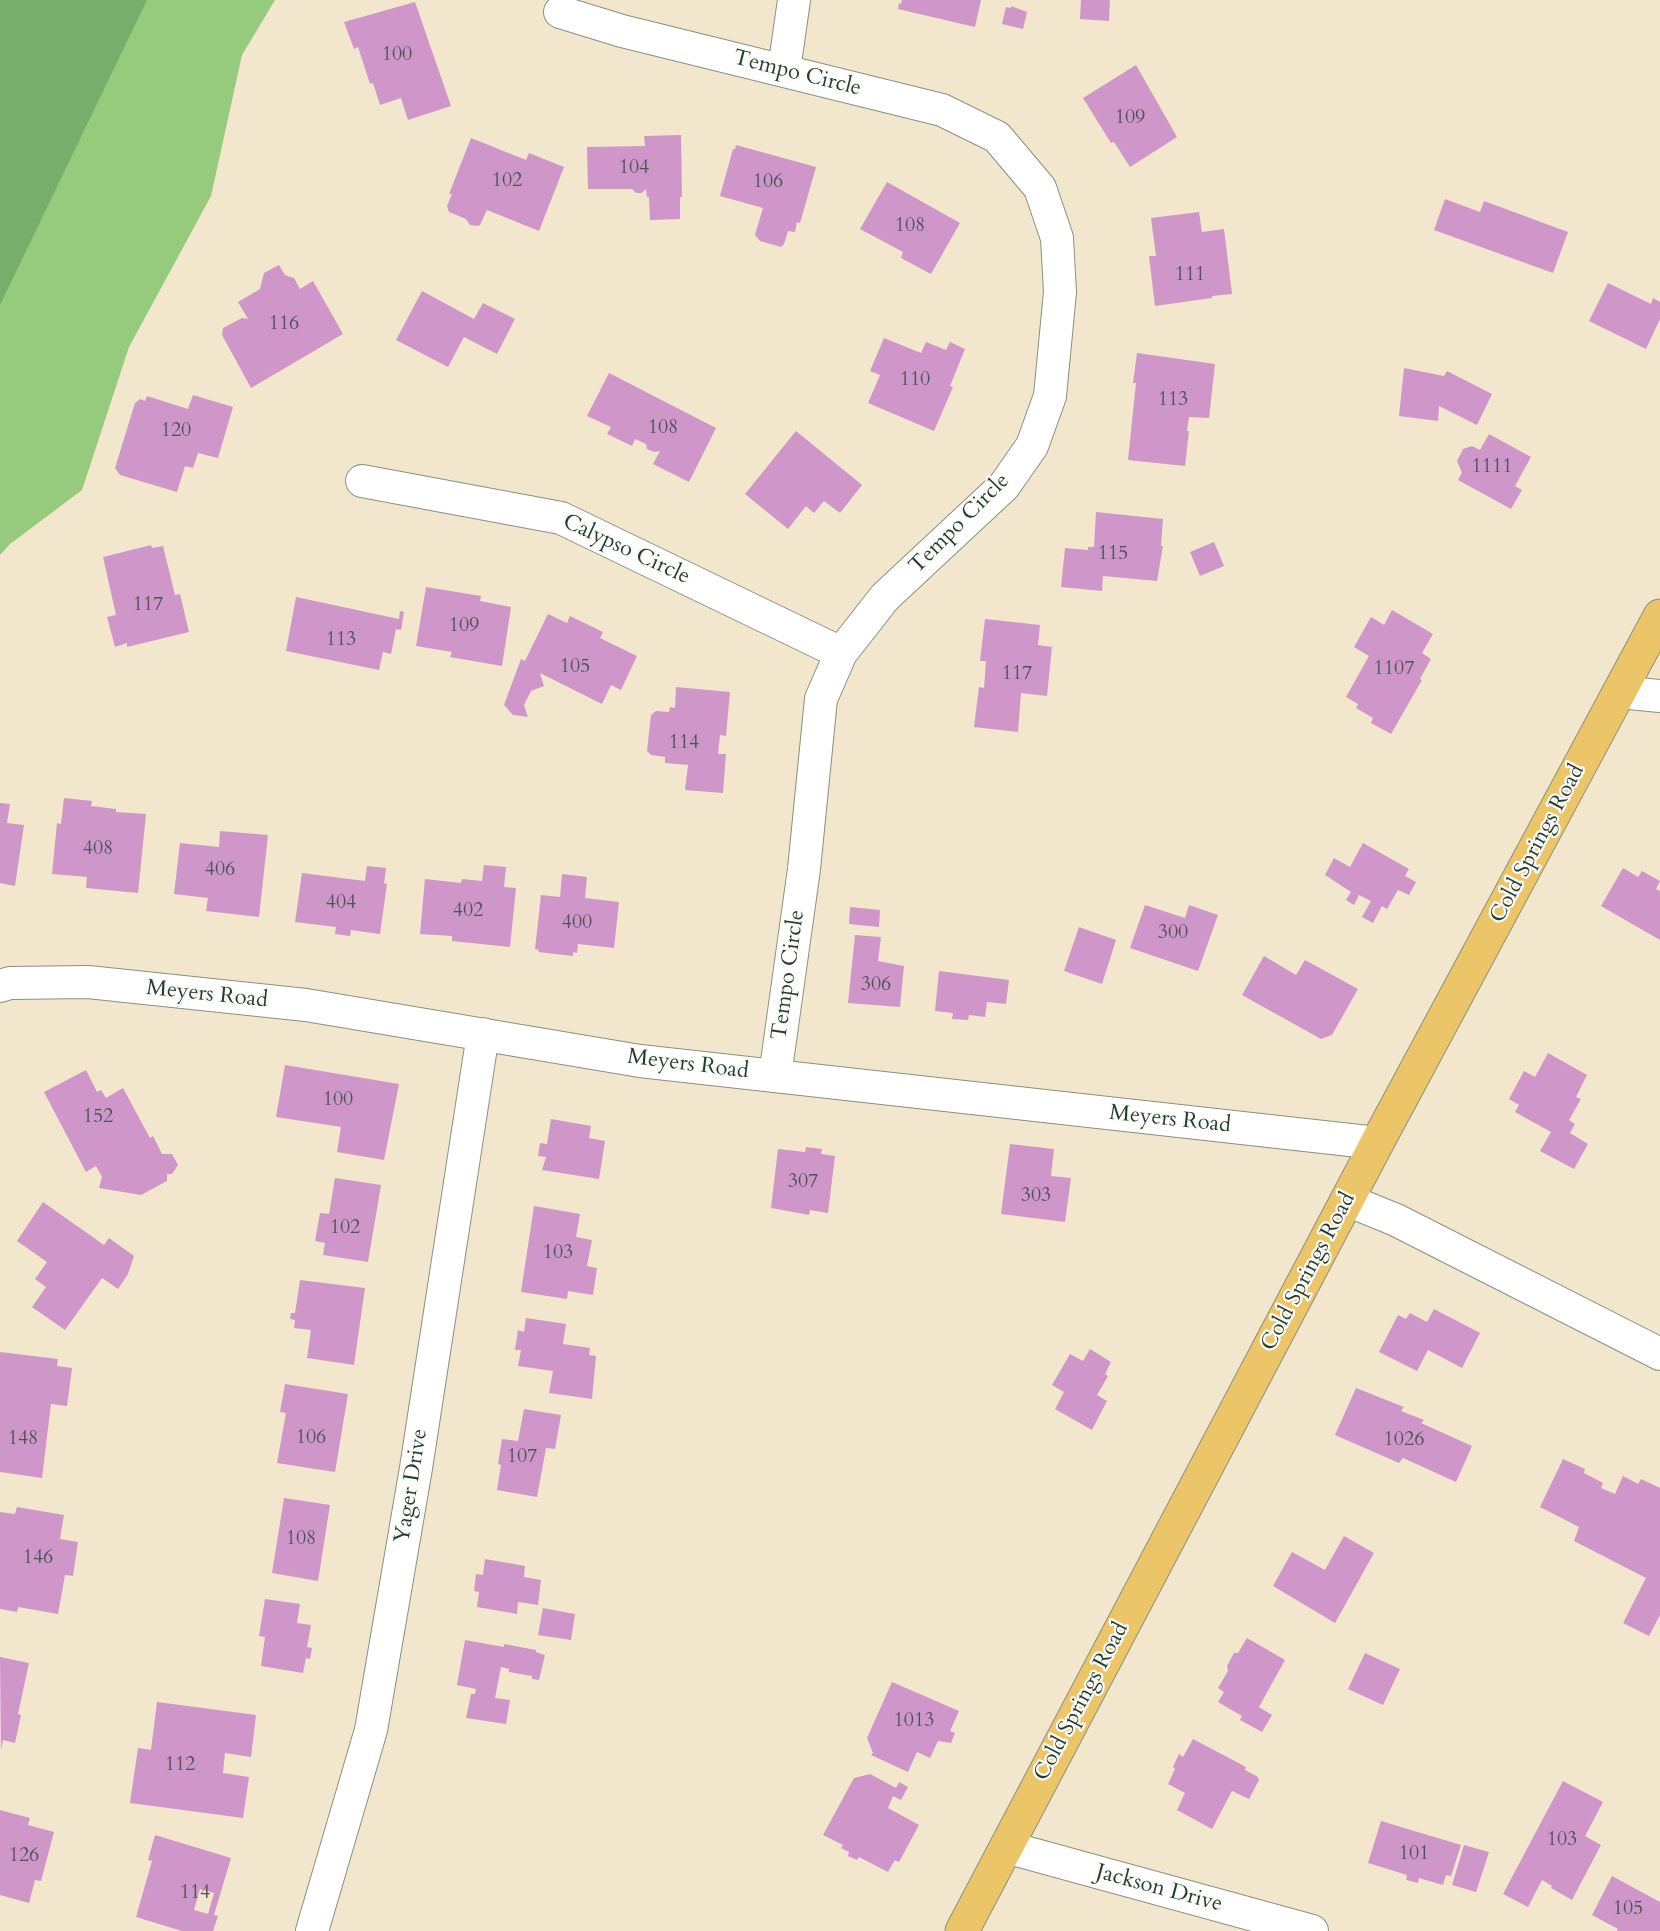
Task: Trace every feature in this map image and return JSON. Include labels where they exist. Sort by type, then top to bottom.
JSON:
[{"type":"main road","name":"Cold Springs Road","points":[[962,1931],[1377,1143],[1660,616]]},
{"type":"street","points":[[784,70],[794,0]]},
{"type":"street","name":"Tempo Circle","points":[[560,12],[622,30],[942,110],[997,137],[1040,188],[1057,238],[1060,292],[1050,396],[1032,446],[1004,486],[885,597],[841,653],[821,699],[804,869],[775,1076]]},
{"type":"street","name":"Calypso Circle","points":[[362,481],[561,518],[841,653]]},
{"type":"street","points":[[1619,692],[1660,696]]},
{"type":"street","name":"Meyers Road","points":[[0,986],[10,983],[88,982],[306,1005],[640,1061],[1377,1143]]},
{"type":"street","name":"Yager Drive","points":[[312,1931],[371,1730],[416,1468],[483,1035]]},
{"type":"street","points":[[1347,1200],[1396,1220],[1660,1354]]},
{"type":"street","name":"Jackson Drive","points":[[1006,1847],[1311,1931]]},
{"type":"green space","points":[[0,0],[275,0],[242,55],[211,196],[129,347],[82,490],[10,544],[0,555]]},
{"type":"green space","points":[[0,0],[147,0],[0,305]]},
{"type":"building","points":[[902,0],[981,0],[975,27],[898,9]]},
{"type":"building","points":[[1081,0],[1110,0],[1109,21],[1080,19]]},
{"type":"building","points":[[415,2],[451,106],[408,120],[401,98],[380,105],[373,83],[370,84],[358,47],[354,49],[344,22]]},
{"type":"building","points":[[1011,6],[1027,12],[1023,29],[1002,24],[1006,7],[1011,8]]},
{"type":"building","points":[[1136,65],[1177,137],[1130,167],[1114,142],[1111,143],[1083,98]]},
{"type":"building","points":[[681,135],[680,219],[650,220],[649,197],[647,197],[646,189],[642,193],[636,193],[632,189],[588,189],[587,147],[645,146],[644,136]]},
{"type":"building","points":[[471,138],[526,160],[529,153],[564,167],[539,231],[487,210],[478,226],[470,225],[466,219],[449,212],[447,206],[452,194],[449,194]]},
{"type":"building","points":[[736,145],[816,167],[800,223],[797,222],[795,232],[788,231],[781,247],[760,241],[755,235],[763,208],[720,196]]},
{"type":"building","points":[[887,182],[960,223],[931,274],[901,258],[903,252],[860,229]]},
{"type":"building","points":[[1445,199],[1480,212],[1484,201],[1568,232],[1553,273],[1434,230]]},
{"type":"building","points":[[1199,212],[1202,232],[1224,229],[1232,294],[1155,306],[1149,256],[1156,256],[1151,218]]},
{"type":"building","points":[[279,265],[285,275],[294,278],[300,289],[313,281],[343,334],[251,388],[222,335],[223,328],[242,318],[248,319],[238,302],[260,289],[264,273]]},
{"type":"building","points":[[1608,283],[1651,304],[1653,298],[1660,302],[1660,319],[1646,349],[1589,321]]},
{"type":"building","points":[[422,291],[474,319],[483,303],[515,319],[497,354],[464,337],[448,367],[396,340]]},
{"type":"building","points":[[884,338],[921,353],[926,342],[946,350],[950,342],[965,349],[950,386],[953,387],[934,431],[868,403],[880,375],[870,371]]},
{"type":"building","points":[[1137,353],[1215,364],[1209,418],[1189,417],[1185,466],[1128,460]]},
{"type":"building","points":[[1404,368],[1444,376],[1447,371],[1492,394],[1477,425],[1439,406],[1438,421],[1399,416]]},
{"type":"building","points":[[609,373],[716,428],[689,482],[653,464],[660,451],[654,452],[647,449],[646,444],[635,439],[632,446],[607,434],[611,427],[587,416]]},
{"type":"building","points":[[193,395],[233,407],[218,458],[198,453],[193,468],[185,466],[177,492],[120,475],[115,468],[135,403],[140,399],[145,401],[147,396],[188,409]]},
{"type":"building","points":[[796,431],[862,485],[840,513],[824,501],[814,513],[806,506],[788,529],[745,494]]},
{"type":"building","points":[[1489,434],[1531,457],[1515,486],[1522,490],[1511,509],[1458,480],[1462,473],[1457,461],[1463,449],[1472,446],[1480,450]]},
{"type":"building","points":[[1096,512],[1163,519],[1161,546],[1163,546],[1157,581],[1103,576],[1102,591],[1061,587],[1065,548],[1088,550],[1088,547],[1094,547]]},
{"type":"building","points":[[1214,542],[1224,566],[1200,576],[1190,552]]},
{"type":"building","points":[[151,545],[152,548],[163,546],[175,595],[180,594],[189,632],[127,647],[127,643],[115,647],[107,617],[116,615],[103,557]]},
{"type":"building","points":[[426,587],[481,596],[480,601],[511,607],[502,666],[450,657],[452,652],[416,646]]},
{"type":"building","points":[[296,597],[399,619],[400,611],[404,612],[401,630],[396,629],[391,654],[383,652],[379,670],[286,651]]},
{"type":"building","points":[[1392,610],[1433,634],[1422,653],[1431,659],[1420,679],[1422,680],[1391,734],[1371,723],[1373,718],[1356,708],[1358,704],[1346,697],[1369,656],[1354,647],[1371,617],[1384,625]]},
{"type":"building","points":[[548,614],[567,623],[570,616],[603,632],[600,638],[637,656],[621,690],[611,685],[602,704],[540,673],[544,686],[531,691],[524,705],[528,717],[513,715],[504,705],[521,659],[525,661]]},
{"type":"building","points":[[985,619],[1040,625],[1038,645],[1052,647],[1047,696],[1021,693],[1018,732],[974,727],[979,687],[984,688],[986,661],[980,661]]},
{"type":"building","points":[[676,687],[730,692],[726,736],[720,735],[718,754],[726,754],[723,793],[685,790],[688,765],[665,763],[665,757],[651,755],[647,751],[651,715],[656,711],[669,712],[670,707],[675,708]]},
{"type":"building","points":[[64,798],[92,801],[91,806],[116,809],[116,812],[146,814],[138,893],[86,888],[87,877],[52,874],[57,823],[61,824]]},
{"type":"building","points":[[0,803],[10,804],[7,823],[24,825],[15,886],[0,883]]},
{"type":"building","points":[[220,831],[268,835],[259,917],[206,911],[208,898],[174,894],[180,843],[219,847]]},
{"type":"building","points":[[1363,843],[1409,869],[1405,876],[1416,882],[1409,895],[1398,890],[1387,909],[1382,906],[1373,923],[1362,917],[1371,901],[1359,895],[1354,905],[1346,900],[1351,892],[1325,875],[1334,858],[1350,867]]},
{"type":"building","points":[[484,865],[506,867],[504,887],[516,888],[510,947],[452,941],[452,936],[420,934],[425,879],[461,883],[462,879],[482,881]]},
{"type":"building","points":[[367,866],[386,868],[384,883],[387,884],[380,934],[351,930],[350,936],[335,934],[336,927],[295,922],[302,873],[365,881]]},
{"type":"building","points":[[1623,868],[1638,877],[1642,871],[1660,881],[1656,889],[1660,891],[1660,940],[1601,906]]},
{"type":"building","points":[[562,874],[587,877],[585,898],[619,902],[614,948],[578,944],[577,953],[573,952],[573,956],[538,952],[539,950],[535,949],[541,895],[560,897]]},
{"type":"building","points":[[1145,905],[1185,918],[1189,905],[1218,915],[1198,971],[1130,948]]},
{"type":"building","points":[[850,907],[880,910],[879,927],[849,924]]},
{"type":"building","points":[[1079,927],[1116,940],[1102,984],[1064,971]]},
{"type":"building","points":[[855,935],[881,937],[878,961],[904,966],[900,1007],[848,1003]]},
{"type":"building","points":[[1264,956],[1296,975],[1305,960],[1358,989],[1332,1035],[1321,1039],[1242,995]]},
{"type":"building","points":[[939,971],[1009,980],[1006,1004],[987,1002],[985,1017],[969,1015],[968,1020],[952,1019],[953,1013],[935,1011]]},
{"type":"building","points":[[1548,1053],[1587,1075],[1576,1097],[1581,1099],[1569,1120],[1575,1124],[1570,1133],[1588,1144],[1574,1169],[1540,1151],[1551,1132],[1515,1112],[1519,1105],[1509,1099],[1524,1071],[1535,1077]]},
{"type":"building","points":[[285,1065],[399,1084],[384,1160],[337,1152],[341,1127],[276,1117]]},
{"type":"building","points":[[86,1070],[97,1092],[101,1090],[106,1098],[123,1088],[150,1138],[153,1136],[162,1154],[172,1154],[178,1165],[172,1174],[167,1174],[167,1181],[141,1195],[99,1188],[102,1177],[96,1166],[86,1172],[44,1092]]},
{"type":"building","points":[[551,1119],[591,1126],[589,1138],[605,1141],[599,1179],[542,1170],[546,1157],[538,1156],[540,1143],[547,1144]]},
{"type":"building","points":[[1010,1144],[1054,1149],[1051,1176],[1071,1178],[1065,1222],[1001,1214]]},
{"type":"building","points":[[806,1147],[822,1149],[821,1154],[835,1156],[828,1213],[810,1210],[809,1215],[771,1208],[778,1149],[805,1152]]},
{"type":"building","points":[[335,1178],[381,1185],[368,1262],[323,1255],[325,1243],[315,1241],[320,1213],[329,1214]]},
{"type":"building","points":[[43,1202],[104,1245],[109,1238],[134,1256],[128,1274],[118,1289],[102,1278],[65,1330],[32,1307],[46,1287],[35,1279],[47,1262],[17,1241]]},
{"type":"building","points":[[534,1206],[580,1214],[576,1237],[592,1240],[587,1266],[597,1268],[593,1295],[568,1291],[567,1299],[521,1292]]},
{"type":"building","points":[[300,1280],[365,1288],[354,1365],[307,1358],[311,1330],[294,1328],[295,1320],[290,1319],[291,1313],[295,1313]]},
{"type":"building","points":[[1434,1309],[1480,1333],[1462,1368],[1428,1350],[1417,1371],[1379,1352],[1398,1315],[1406,1319],[1410,1313],[1427,1322]]},
{"type":"building","points":[[526,1318],[566,1324],[563,1344],[590,1348],[589,1355],[596,1356],[592,1399],[549,1393],[553,1371],[518,1366],[521,1350],[515,1350],[518,1330],[524,1332]]},
{"type":"building","points":[[1090,1349],[1111,1362],[1105,1374],[1108,1376],[1097,1395],[1107,1401],[1092,1430],[1055,1409],[1064,1392],[1052,1385],[1070,1354],[1083,1361]]},
{"type":"building","points":[[0,1352],[58,1359],[57,1366],[72,1368],[67,1406],[51,1404],[42,1478],[0,1472]]},
{"type":"building","points":[[285,1384],[348,1394],[335,1472],[277,1463],[286,1413],[280,1412]]},
{"type":"building","points":[[1356,1388],[1404,1407],[1401,1411],[1424,1420],[1421,1423],[1472,1446],[1456,1482],[1403,1458],[1399,1463],[1335,1435]]},
{"type":"building","points":[[524,1409],[561,1415],[555,1449],[546,1448],[537,1497],[497,1490],[502,1439],[518,1441]]},
{"type":"building","points":[[1563,1459],[1585,1469],[1584,1473],[1603,1483],[1601,1488],[1615,1494],[1623,1476],[1638,1484],[1641,1479],[1660,1488],[1660,1615],[1649,1636],[1623,1623],[1646,1578],[1574,1541],[1579,1527],[1540,1507]]},
{"type":"building","points":[[284,1498],[330,1505],[318,1581],[272,1573]]},
{"type":"building","points":[[17,1507],[64,1515],[60,1539],[78,1542],[73,1576],[65,1575],[58,1614],[18,1607],[17,1612],[0,1609],[0,1512],[15,1514]]},
{"type":"building","points":[[1344,1536],[1374,1553],[1335,1623],[1273,1586],[1292,1552],[1325,1570]]},
{"type":"building","points":[[485,1559],[525,1566],[524,1577],[541,1580],[538,1605],[518,1602],[517,1614],[477,1607],[479,1592],[474,1591],[476,1574],[483,1575]]},
{"type":"building","points":[[265,1599],[300,1604],[297,1623],[311,1625],[307,1647],[312,1648],[310,1659],[306,1658],[303,1673],[261,1666],[265,1637],[259,1636]]},
{"type":"building","points":[[543,1608],[575,1614],[571,1640],[538,1635]]},
{"type":"building","points":[[1247,1638],[1285,1660],[1259,1707],[1272,1715],[1262,1732],[1240,1720],[1242,1716],[1218,1702],[1224,1692],[1218,1688],[1228,1671],[1227,1666],[1234,1653],[1238,1653]]},
{"type":"building","points":[[465,1640],[536,1650],[545,1655],[539,1680],[532,1679],[532,1676],[509,1672],[509,1669],[501,1667],[495,1698],[510,1700],[506,1724],[466,1718],[471,1694],[475,1694],[476,1689],[457,1685]]},
{"type":"building","points":[[1365,1653],[1400,1669],[1383,1705],[1348,1689]]},
{"type":"building","points":[[0,1657],[29,1663],[18,1714],[21,1715],[15,1743],[3,1740],[1,1750]]},
{"type":"building","points":[[892,1682],[959,1711],[950,1731],[955,1733],[951,1743],[938,1741],[930,1758],[917,1752],[908,1772],[871,1755],[873,1753],[867,1738]]},
{"type":"building","points":[[157,1702],[256,1715],[251,1757],[225,1753],[223,1773],[249,1777],[243,1818],[130,1803],[138,1748],[151,1750]]},
{"type":"building","points":[[1193,1739],[1246,1767],[1245,1770],[1258,1777],[1259,1780],[1249,1799],[1232,1791],[1212,1829],[1177,1810],[1185,1793],[1168,1784],[1179,1754],[1183,1757]]},
{"type":"building","points":[[870,1774],[896,1788],[899,1782],[908,1787],[901,1800],[893,1796],[888,1808],[919,1825],[899,1862],[895,1860],[888,1872],[859,1857],[857,1860],[848,1856],[849,1852],[841,1848],[843,1845],[823,1835],[854,1778]]},
{"type":"building","points":[[1563,1781],[1603,1802],[1585,1836],[1601,1845],[1572,1900],[1542,1880],[1528,1907],[1503,1894]]},
{"type":"building","points":[[0,1810],[30,1818],[28,1825],[54,1832],[41,1881],[35,1880],[29,1903],[0,1895]]},
{"type":"building","points":[[1381,1821],[1461,1845],[1451,1876],[1446,1875],[1443,1885],[1419,1878],[1418,1883],[1406,1880],[1407,1875],[1368,1863]]},
{"type":"building","points":[[155,1835],[231,1858],[214,1915],[218,1916],[213,1931],[182,1931],[136,1917],[152,1861],[148,1860]],"holes":[[[200,1889],[214,1893],[208,1914],[194,1910]]]},
{"type":"building","points":[[1464,1845],[1489,1852],[1476,1892],[1452,1885]]},
{"type":"building","points":[[1612,1876],[1660,1902],[1660,1931],[1617,1931],[1618,1929],[1592,1915]]}]
